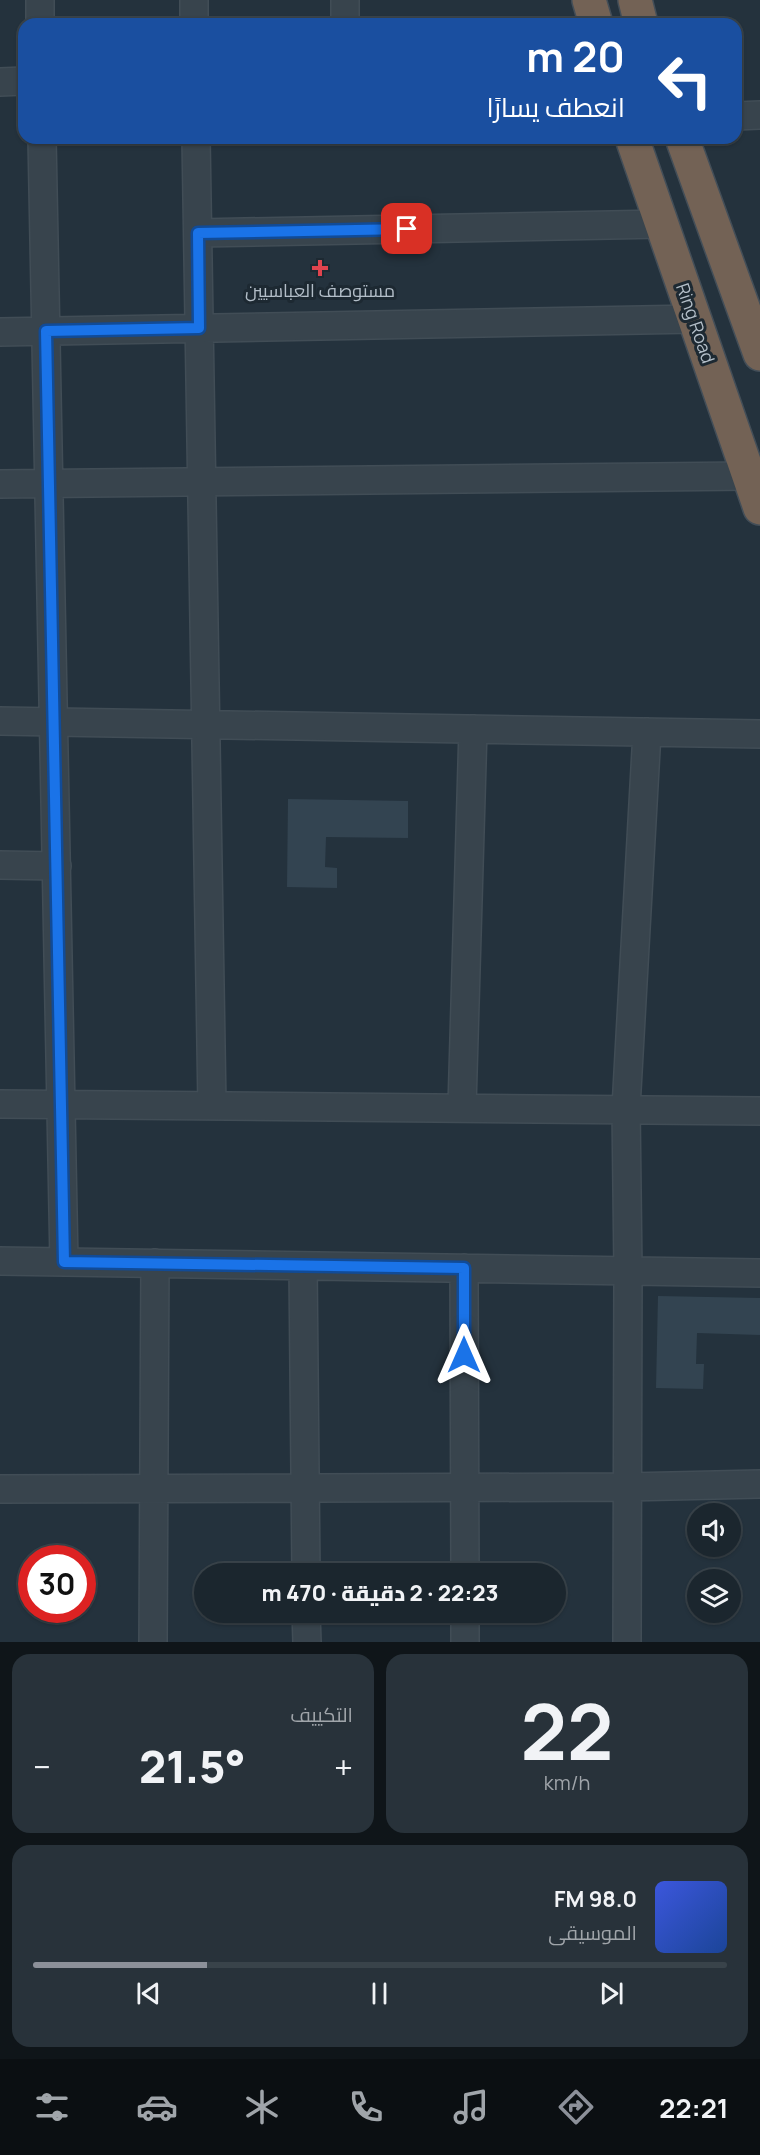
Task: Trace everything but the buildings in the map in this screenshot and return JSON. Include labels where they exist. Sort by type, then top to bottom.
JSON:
[{"type":"highway","points":[[589,0],[594,18]]},
{"type":"highway","points":[[635,0],[640,18]]},
{"type":"highway","name":"Ring Road","points":[[634,144],[760,508]]},
{"type":"highway","points":[[684,144],[760,354]]},
{"type":"street","points":[[40,0],[40,18]]},
{"type":"street","points":[[194,0],[194,18]]},
{"type":"street","points":[[345,0],[345,18]]},
{"type":"street","points":[[0,82],[18,81]]},
{"type":"street","points":[[742,116],[760,115]]},
{"type":"street","points":[[42,144],[64,1262]]},
{"type":"street","points":[[196,144],[212,1106]]},
{"type":"street","points":[[198,233],[662,224]]},
{"type":"street","points":[[0,332],[694,319]]},
{"type":"street","points":[[0,484],[749,476]]},
{"type":"street","points":[[0,721],[760,734]]},
{"type":"street","points":[[462,1107],[473,729]]},
{"type":"street","points":[[627,1642],[626,1108],[647,732]]},
{"type":"street","points":[[0,865],[57,866]]},
{"type":"street","points":[[0,1104],[760,1111]]},
{"type":"street","points":[[0,1261],[760,1273]]},
{"type":"street","points":[[153,1642],[155,1263]]},
{"type":"street","points":[[303,1266],[306,1563]]},
{"type":"street","points":[[464,1268],[465,1563]]},
{"type":"street","points":[[0,1489],[627,1487],[760,1484]]},
{"type":"street","points":[[306,1623],[307,1642]]},
{"type":"street","points":[[465,1623],[465,1642]]},
{"type":"place","name":"مستوصف العباسيين","points":[[320,268]]},
{"type":"route","points":[[407,229],[198,233],[199,328],[46,331],[64,1262],[464,1268],[464,1355]]}]
